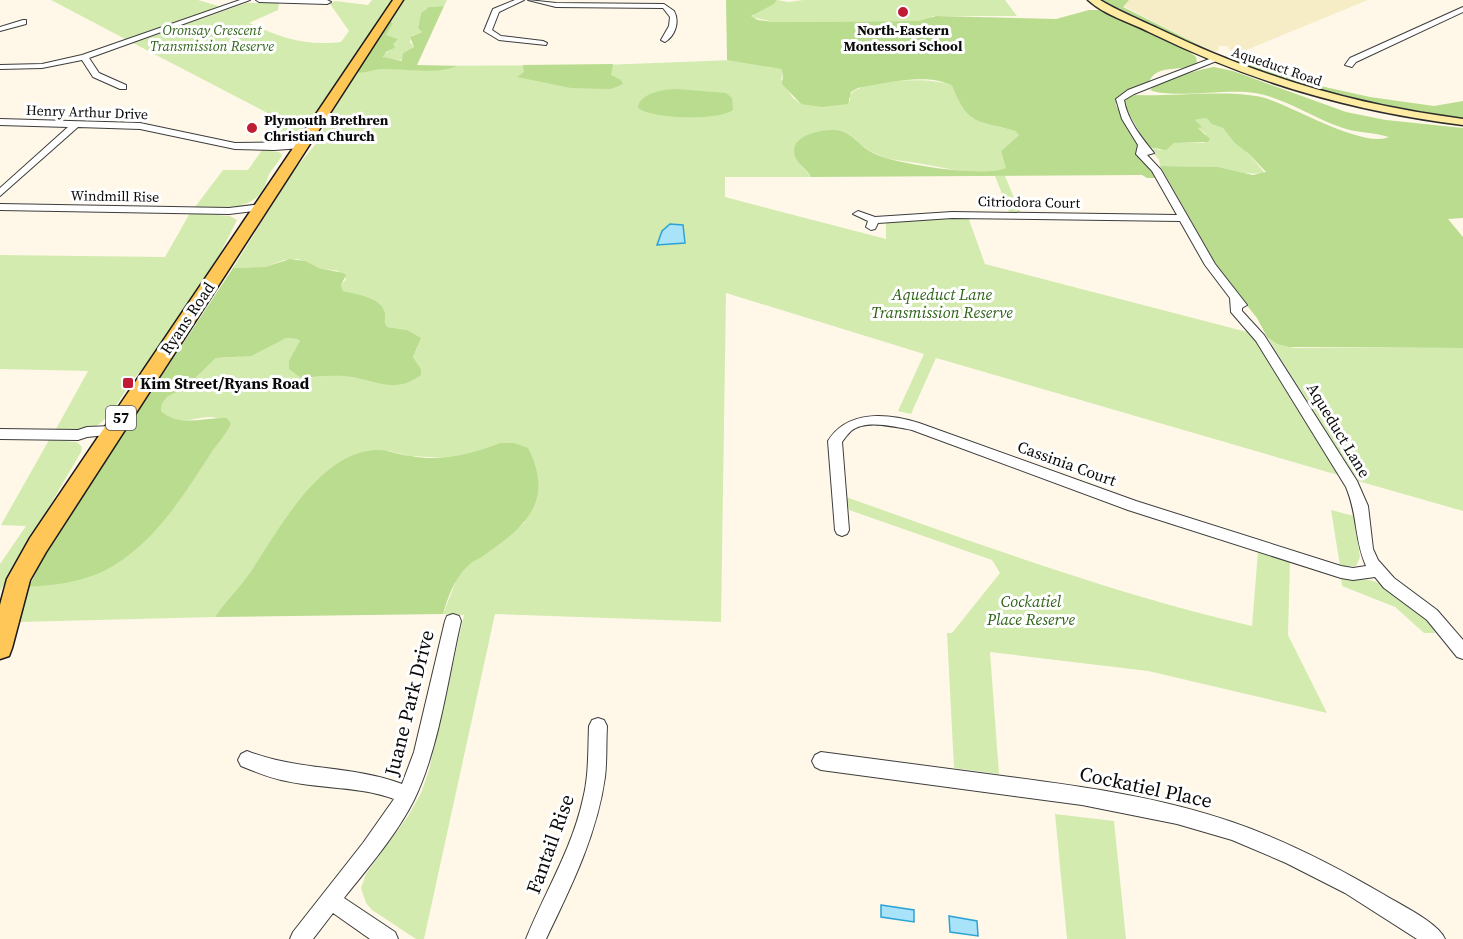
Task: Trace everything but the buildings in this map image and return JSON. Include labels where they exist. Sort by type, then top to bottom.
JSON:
[{"type":"main road","name":"Ryans Road","points":[[1,640],[8,598],[38,544],[398,0]]},
{"type":"main road","name":"Aqueduct Road","points":[[1094,0],[1215,60],[1262,79],[1319,96],[1390,112],[1463,122]]},
{"type":"street","points":[[0,67],[42,66],[84,57],[230,8],[247,0]]},
{"type":"street","points":[[259,0],[327,2]]},
{"type":"street","points":[[521,0],[496,11],[488,31],[498,38],[543,43]]},
{"type":"street","points":[[531,0],[556,5],[664,6],[671,9],[674,14],[672,30],[665,40]]},
{"type":"street","points":[[1363,68],[1345,65],[1463,9]]},
{"type":"street","points":[[0,28],[23,22]]},
{"type":"street","points":[[84,57],[96,75],[123,87]]},
{"type":"street","name":"Aqueduct Lane","points":[[1215,60],[1131,92],[1120,99],[1121,106],[1143,146],[1142,154],[1156,170],[1210,265],[1234,300],[1237,312],[1260,338],[1352,485],[1361,506],[1366,549],[1377,570],[1389,583],[1432,615],[1463,652]]},
{"type":"street","name":"Henry Arthur Drive","points":[[0,122],[140,126],[222,144],[301,147]]},
{"type":"street","points":[[0,193],[76,124]]},
{"type":"street","name":"Windmill Rise","points":[[0,207],[258,211]]},
{"type":"street","name":"Citriodora Court","points":[[858,214],[872,223],[944,215],[1183,218]]},
{"type":"street","name":"Cassinia Court","points":[[842,530],[835,441],[842,431],[853,424],[886,421],[932,432],[1133,506],[1330,569],[1353,574],[1377,570]]},
{"type":"street","points":[[0,434],[78,435],[81,439],[109,436]]},
{"type":"street","name":"Juane Park Drive","points":[[300,939],[376,842],[407,795],[422,758],[453,621]]},
{"type":"street","name":"Fantail Rise","points":[[537,939],[586,821],[596,778],[598,726]]},
{"type":"street","points":[[247,760],[273,771],[386,787],[407,795]]},
{"type":"street","name":"Cockatiel Place","points":[[820,761],[1094,797],[1202,821],[1256,840],[1305,862],[1360,891],[1435,939]]},
{"type":"street","points":[[330,900],[388,939]]},
{"type":"shaded area","points":[[1129,0],[1368,0],[1234,55],[1227,46],[1219,46],[1218,51],[1213,52],[1123,6]]},
{"type":"green space","points":[[51,0],[198,0],[225,8],[129,41]]},
{"type":"green space","name":"Oronsay Crescent Transmission Reserve","points":[[372,0],[394,0],[305,129],[292,139],[278,143],[266,144],[283,121],[133,43],[246,3],[279,3],[278,10],[249,23],[261,28],[304,42],[341,42],[349,31],[330,4],[335,1],[368,5]]},
{"type":"green space","points":[[402,0],[447,0],[444,6],[429,7],[421,13],[418,27],[422,32],[411,36],[410,42],[414,47],[403,53],[404,60],[384,59],[383,55],[396,46],[393,44],[396,38],[386,34],[393,22],[389,20]]},
{"type":"green space","points":[[726,0],[777,0],[774,4],[751,16],[758,20],[774,22],[919,21],[936,16],[1056,19],[1089,10],[1100,10],[1187,50],[1196,57],[1197,62],[1185,67],[1158,72],[1149,82],[1127,90],[1116,99],[1116,105],[1137,144],[1138,152],[1156,178],[1147,178],[1142,175],[811,177],[798,162],[794,150],[799,140],[818,132],[836,130],[848,134],[865,148],[886,158],[961,171],[995,171],[1006,168],[1001,151],[1019,135],[1015,131],[983,122],[969,115],[952,86],[932,80],[906,80],[858,88],[851,92],[848,104],[822,107],[801,104],[782,84],[781,69],[727,60]]},
{"type":"green space","name":"North-Eastern Montessori School","points":[[777,0],[789,2],[803,0],[1005,0],[1017,16],[933,16],[919,21],[774,22],[752,17],[754,13],[774,4]]},
{"type":"green space","points":[[1103,0],[1129,0],[1123,7],[1213,52],[1134,18]]},
{"type":"green space","points":[[444,6],[417,65],[457,66],[440,70],[382,69],[355,72],[389,20],[393,23],[386,35],[398,39],[393,44],[396,47],[386,52],[383,57],[402,61],[403,53],[414,47],[410,37],[422,32],[418,28],[421,13],[429,7]]},
{"type":"green space","points":[[1230,52],[1276,71],[1325,87],[1370,97],[1434,106],[1463,101],[1463,119],[1441,118],[1326,96],[1229,60]]},
{"type":"green space","name":"Aqueduct Lane Transmission Reserve","points":[[732,60],[781,69],[783,74],[781,79],[793,98],[801,104],[850,101],[850,95],[857,90],[883,82],[916,80],[943,83],[952,86],[963,108],[976,119],[1015,131],[1019,135],[1001,151],[1007,166],[1004,170],[982,172],[960,171],[885,158],[845,133],[828,130],[800,164],[811,177],[725,177],[725,197],[886,239],[886,222],[968,217],[985,264],[1251,333],[1338,475],[936,358],[911,414],[898,411],[924,354],[726,293],[721,622],[495,614],[424,939],[416,939],[372,910],[366,903],[361,888],[366,874],[408,816],[421,793],[429,770],[464,615],[443,614],[458,576],[525,522],[500,443],[467,455],[449,458],[410,456],[389,451],[334,467],[314,484],[289,514],[242,585],[215,617],[19,622],[29,587],[73,581],[100,571],[120,560],[137,546],[169,514],[231,424],[212,417],[180,421],[161,411],[162,404],[167,397],[185,388],[216,358],[238,357],[286,338],[300,341],[301,378],[341,375],[362,377],[378,383],[421,369],[413,357],[418,346],[407,330],[387,327],[385,313],[379,303],[361,295],[343,291],[341,285],[346,279],[338,271],[319,268],[298,259],[284,260],[265,267],[233,268],[292,173],[322,136],[324,125],[359,66],[603,65]]},
{"type":"green space","points":[[613,64],[611,75],[621,80],[623,84],[611,89],[571,88],[517,77],[524,72],[523,65]]},
{"type":"green space","points":[[1214,67],[1233,71],[1346,112],[1386,120],[1463,128],[1463,218],[1448,219],[1463,237],[1463,348],[1289,347],[1277,344],[1267,337],[1257,318],[1221,273],[1160,166],[1218,167],[1253,175],[1266,172],[1235,143],[1223,128],[1212,124],[1206,118],[1195,120],[1202,127],[1198,128],[1210,139],[1208,142],[1174,143],[1166,150],[1148,147],[1125,107],[1124,99],[1135,95],[1222,93],[1255,96],[1268,99],[1329,126],[1363,137],[1377,139],[1389,137],[1340,127],[1266,95],[1244,92],[1171,94],[1150,90],[1170,79]]},
{"type":"green space","points":[[677,89],[726,93],[732,98],[733,110],[714,116],[685,117],[657,115],[638,108],[639,103],[647,95]]},
{"type":"green space","points":[[1206,118],[1226,130],[1265,174],[1244,173],[1218,167],[1160,166],[1159,160],[1148,147],[1160,150],[1174,143],[1205,143],[1206,134],[1198,128],[1195,120]]},
{"type":"green space","points":[[262,150],[279,152],[282,155],[256,198],[238,206],[195,207],[223,170],[248,170]]},
{"type":"green space","points":[[995,176],[1005,176],[1020,212],[1009,212]]},
{"type":"green space","points":[[190,213],[230,216],[237,220],[215,264],[150,362],[142,369],[107,417],[93,427],[56,429],[88,371],[0,369],[0,255],[165,257]]},
{"type":"green space","points":[[290,259],[305,261],[319,268],[343,273],[346,275],[341,285],[343,291],[361,295],[379,303],[385,313],[387,327],[407,330],[421,338],[413,357],[421,369],[421,375],[411,381],[392,385],[344,376],[301,378],[289,369],[289,361],[300,341],[286,338],[251,356],[216,358],[185,388],[167,397],[162,404],[161,411],[176,419],[227,418],[231,424],[161,524],[132,553],[97,574],[72,582],[29,587],[46,551],[233,268],[265,267]]},
{"type":"green space","points":[[1267,337],[1277,344],[1295,348],[1463,348],[1463,511],[1358,481]]},
{"type":"green space","points":[[49,440],[77,442],[82,447],[81,452],[0,591],[0,564],[26,526],[1,525]]},
{"type":"green space","points":[[500,443],[514,443],[528,448],[538,482],[533,509],[525,521],[502,543],[463,571],[452,588],[443,614],[215,617],[245,580],[301,498],[335,465],[354,455],[375,450],[434,458],[467,454]]},
{"type":"green space","name":"Cockatiel Place Reserve","points":[[846,497],[1098,584],[1252,626],[1258,551],[1290,562],[1288,635],[1327,713],[1148,671],[990,652],[999,774],[954,768],[947,633],[952,633],[1000,573],[992,560],[849,510]]},
{"type":"green space","points":[[1331,510],[1354,516],[1360,557],[1356,566],[1340,566]]},
{"type":"green space","points":[[1341,577],[1369,580],[1382,585],[1409,603],[1440,633],[1424,633],[1395,607],[1342,586]]},
{"type":"green space","points":[[1055,814],[1114,821],[1126,939],[1067,939]]},
{"type":"water","points":[[670,224],[683,225],[685,243],[657,245],[662,231]]},
{"type":"water","points":[[881,905],[914,910],[914,922],[881,917]]},
{"type":"water","points":[[949,916],[977,921],[978,936],[950,932]]},
{"type":"place","name":"North-Eastern Montessori School","points":[[903,12]]},
{"type":"place","name":"Plymouth Brethren Christian Church","points":[[252,128]]},
{"type":"place","name":"Kim Street/Ryans Road","points":[[128,383]]}]
